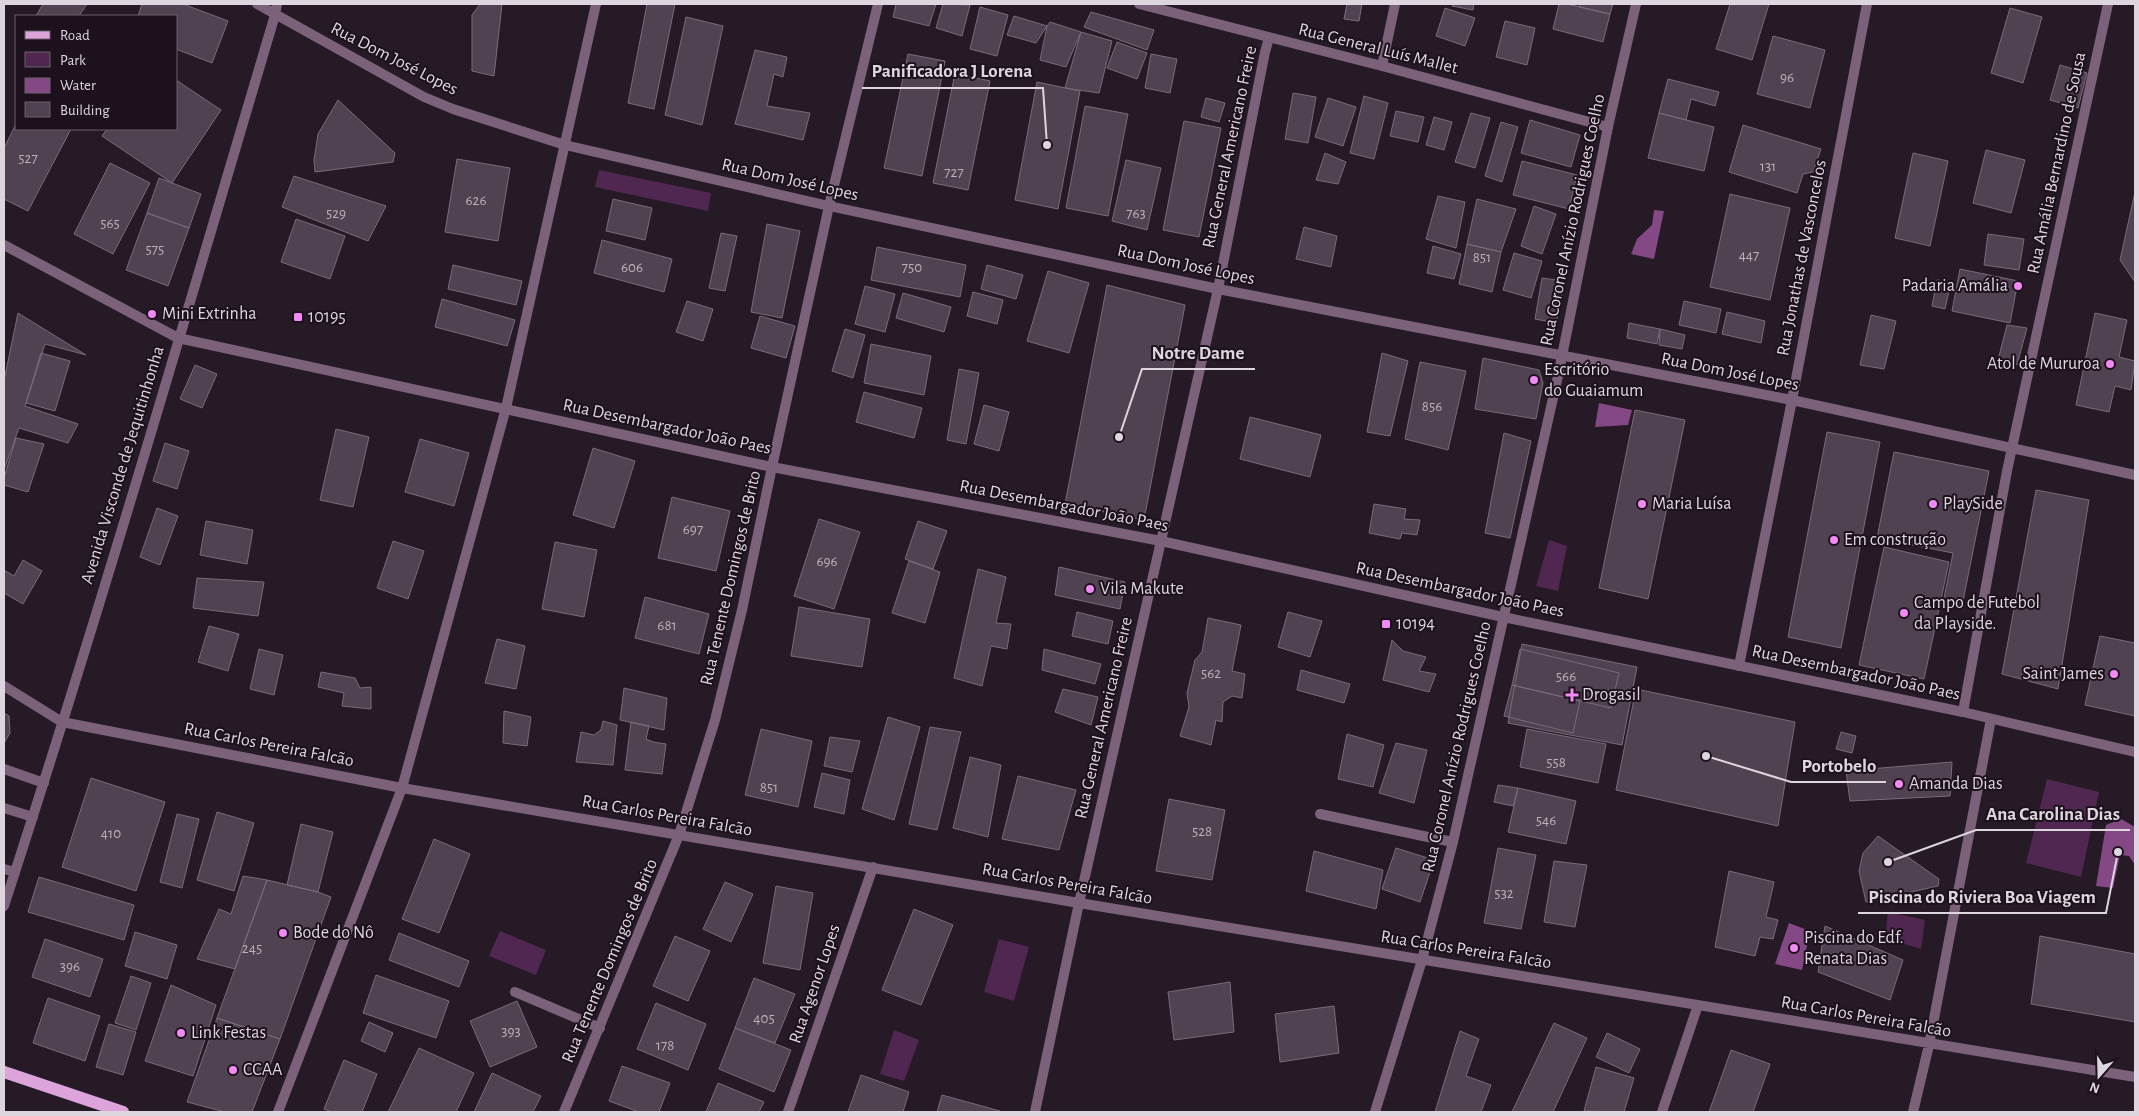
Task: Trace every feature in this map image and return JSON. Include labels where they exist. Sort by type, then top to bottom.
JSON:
[{"type":"main road","points":[[4,1072],[123,1112]]},
{"type":"street","name":"Rua Dom José Lopes","points":[[257,4],[424,96],[453,109],[564,145],[829,206],[1218,289],[1792,400],[2135,475]]},
{"type":"street","name":"Avenida Visconde de Jequitinhonha","points":[[4,906],[44,783],[277,4]]},
{"type":"street","points":[[278,1112],[402,788],[506,408],[596,4]]},
{"type":"street","name":"Rua Tenente Domingos de Brito","points":[[564,1112],[680,835],[719,702],[742,610],[829,206],[878,4]]},
{"type":"street","name":"Rua General Luís Mallet","points":[[1139,4],[1382,66],[1608,127]]},
{"type":"street","points":[[1382,66],[1395,4]]},
{"type":"street","name":"Rua Coronel Anízio Rodrigues Coelho","points":[[1375,1112],[1422,960],[1453,842],[1562,355],[1608,127],[1636,4]]},
{"type":"street","name":"Rua Jonathas de Vasconcelos","points":[[1739,666],[1792,400],[1867,4]]},
{"type":"street","name":"Rua Amália Bernardino de Sousa","points":[[1963,712],[2012,449],[2108,4]]},
{"type":"street","name":"Rua General Americano Freire","points":[[1035,1112],[1079,903],[1218,289],[1269,38]]},
{"type":"street","name":"Rua Desembargador João Paes","points":[[4,245],[178,338],[772,466],[1161,541],[1503,617],[1963,712],[2135,752]]},
{"type":"street","name":"Rua Carlos Pereira Falcão","points":[[4,686],[62,722],[402,788],[1929,1045],[2135,1077]]},
{"type":"street","points":[[1913,1112],[1929,1045],[1991,719]]},
{"type":"street","points":[[4,769],[44,783]]},
{"type":"street","points":[[4,808],[32,817]]},
{"type":"street","points":[[1320,814],[1453,842]]},
{"type":"street","name":"Rua Agenor Lopes","points":[[788,1112],[873,867]]},
{"type":"street","points":[[4,869],[15,872]]},
{"type":"street","points":[[515,992],[600,1028]]},
{"type":"street","points":[[1662,1112],[1698,1005]]},
{"type":"green space","points":[[599,170],[711,193],[708,211],[595,187]]},
{"type":"green space","points":[[1549,540],[1567,546],[1558,591],[1536,586]]},
{"type":"green space","points":[[2047,779],[2099,792],[2081,877],[2026,863]]},
{"type":"green space","points":[[1888,912],[1925,920],[1921,949],[1885,938]]},
{"type":"green space","points":[[500,931],[546,950],[536,975],[489,956]]},
{"type":"green space","points":[[999,939],[1029,947],[1014,1001],[984,992]]},
{"type":"green space","points":[[894,1030],[919,1040],[904,1081],[880,1074]]},
{"type":"water","points":[[1654,210],[1664,211],[1654,259],[1631,254],[1637,239],[1652,225]]},
{"type":"water","points":[[1599,403],[1632,410],[1628,425],[1595,427]]},
{"type":"water","points":[[2121,819],[2135,827],[2135,865],[2129,856],[2120,855],[2113,888],[2096,886],[2106,825]]},
{"type":"water","name":"Piscina do Edf. Renata Dias","points":[[1789,923],[1810,931],[1802,970],[1775,964]]},
{"type":"building","points":[[43,4],[87,4],[80,15],[37,15]]},
{"type":"building","points":[[142,4],[183,4],[228,21],[212,63],[178,50],[178,15],[138,15]]},
{"type":"building","points":[[480,4],[502,4],[494,76],[472,71],[472,15]]},
{"type":"building","points":[[647,4],[675,4],[654,109],[628,103]]},
{"type":"building","points":[[896,4],[936,4],[929,26],[893,17]]},
{"type":"building","points":[[943,4],[970,5],[962,36],[936,28]]},
{"type":"building","points":[[1347,4],[1362,4],[1359,21],[1344,19]]},
{"type":"building","points":[[1453,4],[1474,4],[1473,10],[1452,6]]},
{"type":"building","points":[[1559,4],[1567,4],[1610,14],[1603,42],[1553,29]]},
{"type":"building","points":[[1580,4],[1613,4],[1610,14],[1579,7]]},
{"type":"building","points":[[1730,4],[1769,4],[1752,60],[1716,49]]},
{"type":"building","points":[[980,7],[1008,15],[997,56],[970,49]]},
{"type":"building","points":[[1445,8],[1475,18],[1465,46],[1436,36]]},
{"type":"building","points":[[2010,8],[2042,17],[2023,83],[1991,73]]},
{"type":"building","points":[[1091,12],[1154,30],[1147,50],[1084,27]]},
{"type":"building","points":[[1014,16],[1047,26],[1036,43],[1007,35]]},
{"type":"building","points":[[686,17],[723,26],[702,125],[665,115]]},
{"type":"building","points":[[1505,21],[1535,28],[1527,65],[1496,57]]},
{"type":"building","points":[[1050,22],[1081,32],[1066,67],[1040,60],[1047,26]]},
{"type":"building","points":[[1081,32],[1112,41],[1099,93],[1065,88]]},
{"type":"building","points":[[1773,36],[1825,50],[1810,108],[1757,94]]},
{"type":"building","points":[[1117,42],[1147,53],[1137,79],[1107,68]]},
{"type":"building","points":[[755,50],[787,57],[783,77],[774,74],[767,106],[810,113],[803,140],[735,124]]},
{"type":"building","points":[[908,54],[945,61],[922,176],[884,168]]},
{"type":"building","points":[[1151,54],[1177,59],[1170,93],[1145,88]]},
{"type":"building","points":[[2060,65],[2087,73],[2078,108],[2050,100]]},
{"type":"building","points":[[955,73],[990,81],[968,190],[933,183]]},
{"type":"building","points":[[1668,79],[1719,92],[1715,106],[1691,99],[1686,120],[1659,113]]},
{"type":"building","points":[[178,81],[221,110],[172,183],[102,136],[106,130],[178,130]]},
{"type":"building","points":[[1037,82],[1080,91],[1058,209],[1015,200]]},
{"type":"building","points":[[1293,93],[1316,97],[1308,143],[1285,139]]},
{"type":"building","points":[[1364,96],[1388,103],[1374,159],[1350,153]]},
{"type":"building","points":[[1206,98],[1225,103],[1219,122],[1201,117]]},
{"type":"building","points":[[1328,98],[1356,107],[1343,146],[1315,137]]},
{"type":"building","points":[[338,100],[395,153],[393,162],[315,172],[314,160],[318,134]]},
{"type":"building","points":[[1085,106],[1128,114],[1108,216],[1066,208]]},
{"type":"building","points":[[1396,111],[1424,117],[1418,142],[1390,136]]},
{"type":"building","points":[[1471,113],[1490,118],[1475,168],[1455,162]]},
{"type":"building","points":[[1659,113],[1714,127],[1704,171],[1648,158]]},
{"type":"building","points":[[1434,117],[1452,122],[1444,150],[1426,145]]},
{"type":"building","points":[[1530,120],[1580,135],[1571,167],[1521,153]]},
{"type":"building","points":[[1184,121],[1221,128],[1199,237],[1163,230]]},
{"type":"building","points":[[1501,122],[1518,127],[1502,182],[1485,176]]},
{"type":"building","points":[[1743,125],[1821,149],[1813,172],[1803,174],[1797,193],[1729,172]]},
{"type":"building","points":[[15,126],[15,130],[70,130],[28,211],[4,199],[4,148]]},
{"type":"building","points":[[1986,150],[2025,160],[2011,213],[1973,203]]},
{"type":"building","points":[[1325,153],[1346,162],[1338,184],[1316,180]]},
{"type":"building","points":[[1913,153],[1948,161],[1930,246],[1895,238]]},
{"type":"building","points":[[457,159],[510,168],[498,241],[445,232]]},
{"type":"building","points":[[1126,160],[1161,168],[1147,230],[1112,221]]},
{"type":"building","points":[[1522,161],[1577,175],[1569,209],[1513,195]]},
{"type":"building","points":[[110,163],[150,183],[113,254],[74,234]]},
{"type":"building","points":[[294,176],[386,206],[368,241],[282,207]]},
{"type":"building","points":[[159,178],[201,194],[189,228],[147,213]]},
{"type":"building","points":[[2135,192],[2135,282],[2120,260]]},
{"type":"building","points":[[1730,194],[1790,208],[1770,300],[1710,287]]},
{"type":"building","points":[[1438,196],[1465,202],[1456,248],[1426,239]]},
{"type":"building","points":[[613,199],[652,208],[645,240],[606,231]]},
{"type":"building","points":[[1477,199],[1516,209],[1501,252],[1467,244]]},
{"type":"building","points":[[1534,206],[1556,214],[1542,254],[1521,246]]},
{"type":"building","points":[[147,213],[189,228],[168,286],[126,270]]},
{"type":"building","points":[[296,219],[345,236],[330,279],[281,262]]},
{"type":"building","points":[[767,224],[800,231],[782,318],[751,312]]},
{"type":"building","points":[[1304,227],[1337,236],[1331,267],[1296,259]]},
{"type":"building","points":[[721,233],[737,236],[725,291],[709,288]]},
{"type":"building","points":[[1988,234],[2024,239],[2019,270],[1984,265]]},
{"type":"building","points":[[602,240],[672,259],[664,292],[594,273]]},
{"type":"building","points":[[1467,244],[1501,252],[1492,292],[1459,284]]},
{"type":"building","points":[[1433,246],[1461,254],[1454,279],[1427,273]]},
{"type":"building","points":[[877,247],[966,265],[960,297],[871,280]]},
{"type":"building","points":[[1514,253],[1542,261],[1531,298],[1503,290]]},
{"type":"building","points":[[453,265],[522,281],[516,305],[448,289]]},
{"type":"building","points":[[987,265],[1023,275],[1016,299],[981,289]]},
{"type":"building","points":[[1960,269],[2018,281],[2010,323],[1952,311]]},
{"type":"building","points":[[1048,271],[1089,283],[1069,353],[1027,341]]},
{"type":"building","points":[[1542,278],[1565,281],[1556,323],[1535,319]]},
{"type":"building","points":[[1937,280],[1951,282],[1945,309],[1932,306]]},
{"type":"building","points":[[1107,285],[1185,305],[1144,520],[1065,504]]},
{"type":"building","points":[[865,286],[895,294],[885,332],[855,324]]},
{"type":"building","points":[[973,292],[1003,300],[997,324],[967,316]]},
{"type":"building","points":[[903,293],[951,307],[944,332],[896,318]]},
{"type":"building","points":[[442,299],[515,320],[507,346],[435,327]]},
{"type":"building","points":[[687,301],[713,309],[703,341],[676,332]]},
{"type":"building","points":[[1684,301],[1721,309],[1716,333],[1679,325]]},
{"type":"building","points":[[1727,312],[1765,321],[1761,343],[1722,334]]},
{"type":"building","points":[[18,313],[86,355],[45,344],[25,406],[78,424],[68,443],[19,428],[4,470],[4,381]]},
{"type":"building","name":"Atol de Mururoa","points":[[2095,313],[2127,320],[2119,357],[2135,361],[2131,390],[2115,386],[2109,412],[2076,405]]},
{"type":"building","points":[[1871,315],[1896,321],[1884,369],[1860,365]]},
{"type":"building","points":[[760,316],[795,326],[786,358],[751,348]]},
{"type":"building","points":[[1629,323],[1660,329],[1657,344],[1627,338]]},
{"type":"building","points":[[2007,325],[2027,328],[2017,365],[1998,360]]},
{"type":"building","points":[[845,329],[865,335],[853,378],[832,371]]},
{"type":"building","points":[[1660,329],[1685,335],[1682,349],[1659,345]]},
{"type":"building","points":[[871,344],[931,356],[924,395],[864,383]]},
{"type":"building","points":[[41,353],[70,361],[55,411],[26,403]]},
{"type":"building","points":[[1382,353],[1408,361],[1390,436],[1367,432]]},
{"type":"building","points":[[1483,358],[1539,370],[1543,383],[1536,419],[1475,409]]},
{"type":"building","points":[[1420,362],[1466,371],[1448,450],[1405,439]]},
{"type":"building","points":[[195,365],[217,374],[202,408],[180,399]]},
{"type":"building","points":[[959,369],[979,373],[966,444],[947,440]]},
{"type":"building","points":[[864,392],[922,408],[914,438],[856,422]]},
{"type":"building","points":[[984,405],[1009,412],[999,451],[974,444]]},
{"type":"building","name":"Maria Luísa","points":[[1635,410],[1685,420],[1648,599],[1599,588]]},
{"type":"building","points":[[1250,417],[1321,435],[1310,477],[1240,459]]},
{"type":"building","points":[[336,429],[369,437],[353,507],[320,500]]},
{"type":"building","name":"Em construção","points":[[1827,432],[1880,442],[1841,648],[1788,637]]},
{"type":"building","points":[[1504,433],[1531,441],[1510,538],[1485,533]]},
{"type":"building","points":[[16,438],[44,444],[28,492],[4,485],[4,478]]},
{"type":"building","points":[[420,439],[469,453],[454,506],[405,492]]},
{"type":"building","points":[[165,443],[189,451],[177,489],[153,481]]},
{"type":"building","points":[[593,448],[635,461],[614,528],[573,515]]},
{"type":"building","name":"PlaySide","points":[[1894,452],[1989,471],[1962,606],[1943,603],[1953,553],[1877,538]]},
{"type":"building","points":[[2036,490],[2089,500],[2058,689],[2002,674]]},
{"type":"building","points":[[672,497],[730,511],[716,571],[658,558]]},
{"type":"building","points":[[1374,504],[1406,509],[1404,519],[1420,520],[1417,535],[1402,533],[1400,539],[1369,533]]},
{"type":"building","points":[[157,508],[178,516],[160,565],[140,557]]},
{"type":"building","points":[[819,519],[860,532],[834,609],[794,596]]},
{"type":"building","points":[[206,521],[253,530],[247,564],[200,555]]},
{"type":"building","points":[[918,521],[947,531],[933,569],[905,559]]},
{"type":"building","points":[[393,541],[424,551],[408,599],[377,588]]},
{"type":"building","points":[[555,542],[597,550],[584,617],[542,609]]},
{"type":"building","name":"Campo de Futebol da Playside.","points":[[1884,547],[1949,562],[1924,679],[1859,665]]},
{"type":"building","points":[[23,560],[42,571],[23,604],[4,593],[4,570],[14,576]]},
{"type":"building","points":[[909,561],[940,572],[925,623],[892,613]]},
{"type":"building","name":"Vila Makute","points":[[1059,567],[1125,582],[1120,609],[1055,595]]},
{"type":"building","points":[[978,569],[1006,577],[996,623],[1011,624],[1007,649],[991,646],[982,686],[954,678]]},
{"type":"building","points":[[197,578],[264,582],[258,616],[193,608]]},
{"type":"building","points":[[645,597],[709,614],[699,654],[635,638]]},
{"type":"building","points":[[799,607],[870,619],[862,667],[791,656]]},
{"type":"building","points":[[1077,612],[1113,621],[1108,644],[1072,636]]},
{"type":"building","points":[[1288,612],[1322,621],[1310,657],[1278,647]]},
{"type":"building","points":[[1208,618],[1241,625],[1232,671],[1245,674],[1242,698],[1232,696],[1223,702],[1222,722],[1216,720],[1211,745],[1180,736],[1189,707],[1187,693],[1195,660],[1202,652]]},
{"type":"building","points":[[209,626],[239,634],[228,671],[198,662]]},
{"type":"building","name":"Saint James","points":[[2100,636],[2135,643],[2135,716],[2085,705]]},
{"type":"building","points":[[497,639],[525,646],[516,689],[485,683]]},
{"type":"building","points":[[1392,640],[1403,651],[1426,657],[1419,671],[1436,674],[1429,692],[1383,680]]},
{"type":"building","name":"Drogasil","points":[[1522,644],[1637,667],[1622,745],[1508,723]]},
{"type":"building","points":[[259,649],[283,655],[274,695],[250,689]]},
{"type":"building","points":[[1044,649],[1101,664],[1095,684],[1042,670]]},
{"type":"building","points":[[1520,649],[1619,673],[1611,708],[1512,685]]},
{"type":"building","points":[[1301,670],[1350,684],[1344,703],[1297,690]]},
{"type":"building","points":[[321,672],[355,678],[360,688],[371,687],[371,709],[342,706],[344,693],[318,687]]},
{"type":"building","points":[[1512,685],[1580,701],[1573,733],[1504,716]]},
{"type":"building","points":[[624,688],[667,698],[664,730],[620,720]]},
{"type":"building","points":[[1063,689],[1098,697],[1091,725],[1055,712]]},
{"type":"building","points":[[1636,689],[1795,722],[1778,826],[1616,790]]},
{"type":"building","points":[[504,711],[531,717],[527,746],[503,743]]},
{"type":"building","points":[[4,713],[9,716],[10,733],[4,743]]},
{"type":"building","points":[[888,717],[920,727],[894,820],[862,809]]},
{"type":"building","points":[[603,721],[617,725],[613,765],[576,762],[581,732],[594,735],[601,730]]},
{"type":"building","points":[[631,722],[649,726],[646,739],[666,744],[662,774],[625,770]]},
{"type":"building","points":[[930,727],[961,732],[937,830],[909,824]]},
{"type":"building","points":[[761,729],[812,741],[798,807],[745,795]]},
{"type":"building","points":[[1527,729],[1606,744],[1598,783],[1520,767]]},
{"type":"building","points":[[1841,732],[1856,736],[1852,753],[1836,749]]},
{"type":"building","points":[[1347,734],[1384,745],[1373,787],[1338,779]]},
{"type":"building","points":[[830,737],[860,741],[852,772],[824,766]]},
{"type":"building","points":[[1396,743],[1427,750],[1414,803],[1379,793]]},
{"type":"building","points":[[970,757],[1001,765],[988,837],[953,828]]},
{"type":"building","name":"Amanda Dias","points":[[1952,762],[1950,796],[1850,801],[1846,771]]},
{"type":"building","points":[[822,773],[850,780],[844,814],[814,807]]},
{"type":"building","points":[[1018,776],[1076,790],[1059,850],[1002,839]]},
{"type":"building","points":[[91,778],[165,802],[136,891],[62,867]]},
{"type":"building","points":[[1498,785],[1518,788],[1513,806],[1494,802]]},
{"type":"building","points":[[1518,788],[1576,801],[1566,844],[1508,832]]},
{"type":"building","points":[[1169,799],[1225,810],[1212,880],[1156,871]]},
{"type":"building","points":[[217,812],[254,823],[234,891],[197,880]]},
{"type":"building","points":[[177,814],[199,819],[182,888],[160,882]]},
{"type":"building","points":[[301,824],[333,832],[318,892],[287,885]]},
{"type":"building","points":[[1878,836],[1939,879],[1938,886],[1866,902],[1859,871],[1863,853]]},
{"type":"building","points":[[434,839],[470,854],[439,933],[402,919]]},
{"type":"building","points":[[1396,848],[1434,860],[1420,902],[1382,889]]},
{"type":"building","points":[[1498,848],[1536,855],[1521,929],[1484,923]]},
{"type":"building","points":[[1314,851],[1383,870],[1376,909],[1306,891]]},
{"type":"building","points":[[1554,861],[1587,865],[1575,927],[1544,922]]},
{"type":"building","points":[[1729,871],[1774,882],[1766,917],[1778,920],[1773,939],[1760,937],[1755,956],[1715,947]]},
{"type":"building","points":[[243,876],[267,880],[235,969],[197,959],[219,909],[231,914]]},
{"type":"building","points":[[39,877],[134,905],[124,940],[28,912]]},
{"type":"building","name":"Bode do Nô","points":[[267,880],[331,897],[280,1039],[217,1018]]},
{"type":"building","points":[[725,882],[753,894],[731,942],[703,929]]},
{"type":"building","points":[[776,886],[813,893],[800,970],[763,963]]},
{"type":"building","points":[[914,909],[953,925],[921,1005],[882,990]]},
{"type":"building","points":[[1825,926],[1903,960],[1890,1000],[1818,972]]},
{"type":"building","points":[[135,932],[177,945],[167,979],[125,966]]},
{"type":"building","points":[[399,933],[469,961],[459,987],[389,960]]},
{"type":"building","points":[[675,936],[710,951],[688,1001],[653,986]]},
{"type":"building","points":[[2040,936],[2135,954],[2135,1022],[2031,1004]]},
{"type":"building","points":[[45,939],[103,959],[90,997],[32,977]]},
{"type":"building","points":[[376,975],[449,1001],[436,1038],[363,1013]]},
{"type":"building","points":[[131,976],[151,983],[136,1030],[115,1023]]},
{"type":"building","points":[[754,978],[795,994],[775,1043],[735,1028]]},
{"type":"building","points":[[1230,982],[1234,1032],[1174,1040],[1168,992]]},
{"type":"building","name":"Link Festas","points":[[171,985],[216,1005],[193,1076],[145,1061]]},
{"type":"building","points":[[48,998],[100,1016],[85,1061],[33,1043]]},
{"type":"building","points":[[517,1001],[537,1047],[490,1067],[470,1021]]},
{"type":"building","points":[[656,1003],[706,1024],[688,1070],[637,1049]]},
{"type":"building","points":[[1334,1006],[1339,1053],[1280,1062],[1275,1014]]},
{"type":"building","name":"CCAA","points":[[217,1018],[280,1039],[252,1112],[225,1112],[187,1102]]},
{"type":"building","points":[[369,1022],[393,1033],[385,1052],[361,1041]]},
{"type":"building","points":[[1554,1023],[1587,1038],[1553,1112],[1512,1112]]},
{"type":"building","points":[[109,1024],[136,1032],[123,1075],[96,1067]]},
{"type":"building","points":[[735,1028],[791,1050],[774,1092],[719,1069]]},
{"type":"building","points":[[1460,1031],[1479,1039],[1466,1076],[1491,1085],[1481,1112],[1435,1112]]},
{"type":"building","points":[[1607,1033],[1640,1049],[1629,1073],[1596,1057]]},
{"type":"building","points":[[419,1048],[474,1073],[456,1112],[388,1112]]},
{"type":"building","points":[[1731,1050],[1770,1064],[1753,1112],[1709,1112]]},
{"type":"building","points":[[344,1060],[377,1074],[362,1112],[332,1112],[324,1109]]},
{"type":"building","points":[[622,1066],[670,1083],[659,1112],[639,1112],[609,1101]]},
{"type":"building","points":[[1596,1067],[1634,1078],[1624,1112],[1584,1111]]},
{"type":"building","points":[[492,1073],[541,1096],[533,1112],[474,1112]]},
{"type":"building","points":[[861,1075],[909,1092],[903,1112],[848,1112]]},
{"type":"building","points":[[718,1083],[764,1102],[759,1112],[706,1112]]},
{"type":"building","points":[[942,1095],[1000,1111],[937,1112]]},
{"type":"place","name":"Panificadora J Lorena","points":[[1047,145]]},
{"type":"place","name":"Padaria Amália","points":[[2018,286]]},
{"type":"place","name":"Mini Extrinha","points":[[152,314]]},
{"type":"place","name":"10195","points":[[298,317]]},
{"type":"place","name":"Atol de Mururoa","points":[[2110,364]]},
{"type":"place","name":"Escritório do Guaiamum","points":[[1534,380]]},
{"type":"place","name":"Notre Dame","points":[[1119,437]]},
{"type":"place","name":"Maria Luísa","points":[[1642,504]]},
{"type":"place","name":"PlaySide","points":[[1933,504]]},
{"type":"place","name":"Em construção","points":[[1834,540]]},
{"type":"place","name":"Vila Makute","points":[[1090,589]]},
{"type":"place","name":"Campo de Futebol da Playside.","points":[[1904,613]]},
{"type":"place","name":"10194","points":[[1386,624]]},
{"type":"place","name":"Saint James","points":[[2114,674]]},
{"type":"place","name":"Drogasil","points":[[1572,695]]},
{"type":"place","name":"Portobelo","points":[[1706,756]]},
{"type":"place","name":"Amanda Dias","points":[[1899,784]]},
{"type":"place","name":"Piscina do Riviera Boa Viagem","points":[[2118,852]]},
{"type":"place","name":"Ana Carolina Dias","points":[[1888,862]]},
{"type":"place","name":"Bode do Nô","points":[[283,933]]},
{"type":"place","name":"Piscina do Edf. Renata Dias","points":[[1794,948]]},
{"type":"place","name":"Link Festas","points":[[181,1033]]},
{"type":"place","name":"CCAA","points":[[233,1070]]}]
